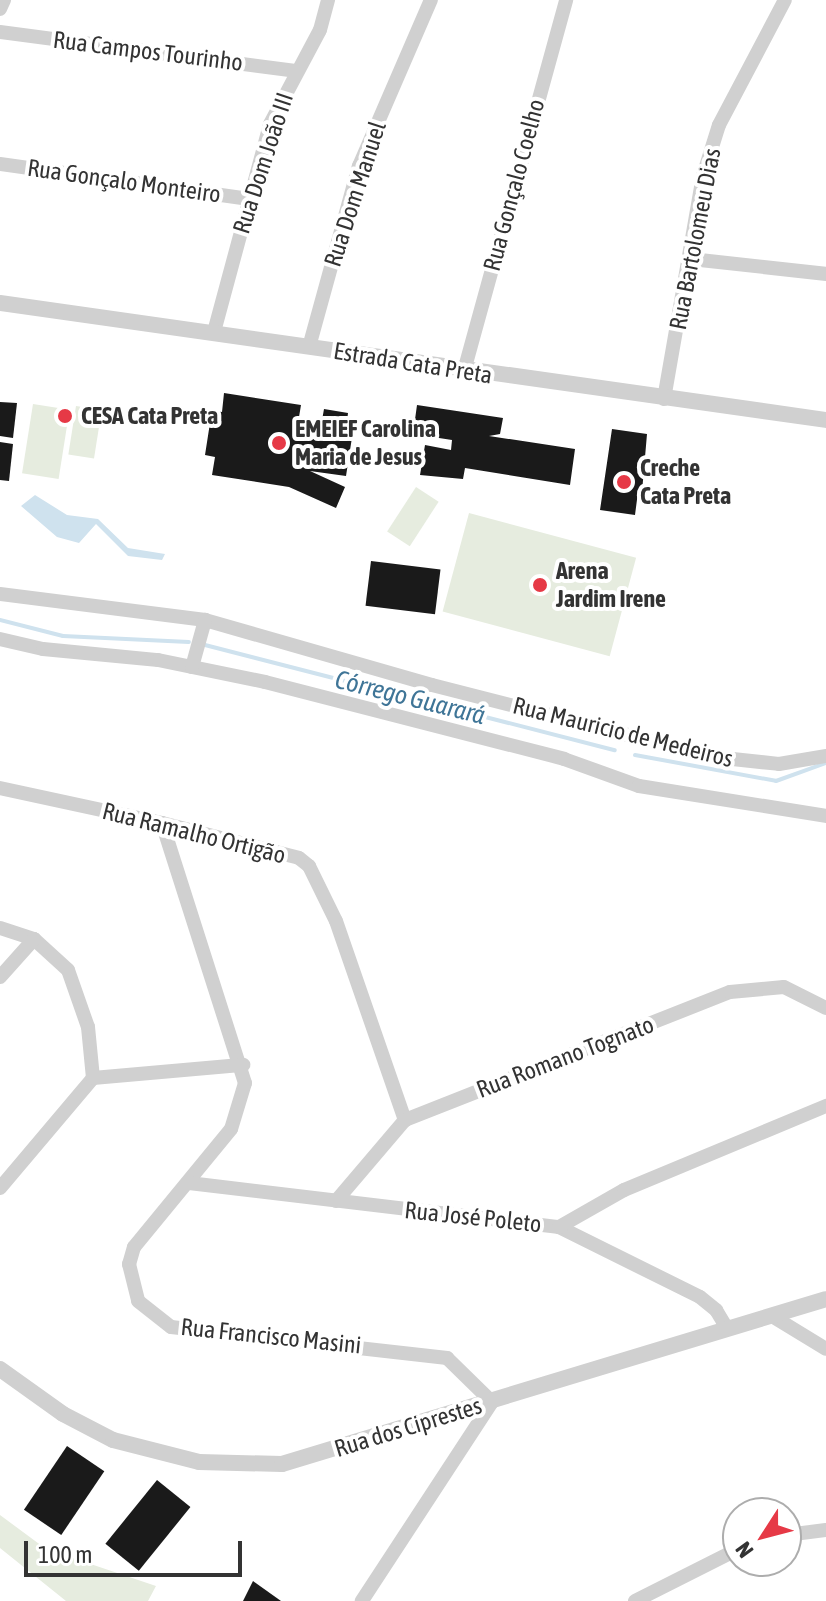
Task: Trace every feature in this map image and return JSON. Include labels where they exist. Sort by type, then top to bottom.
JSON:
[{"type":"street","points":[[0,9],[4,0]]},
{"type":"street","name":"Rua Dom João III","points":[[214,332],[270,124],[295,71],[320,30],[328,0]]},
{"type":"street","name":"Rua Dom Manuel","points":[[309,347],[359,166],[431,0]]},
{"type":"street","name":"Rua Gonçalo Coelho","points":[[464,371],[566,0]]},
{"type":"street","name":"Rua Bartolomeu Dias","points":[[664,399],[691,259],[703,176],[719,125],[785,0]]},
{"type":"street","name":"Rua Campos Tourinho","points":[[0,32],[295,71]]},
{"type":"street","name":"Rua Gonçalo Monteiro","points":[[0,164],[248,199]]},
{"type":"street","points":[[691,259],[826,274]]},
{"type":"street","name":"Estrada Cata Preta","points":[[0,303],[826,420]]},
{"type":"street","name":"Rua Mauricio de Medeiros","points":[[0,594],[205,620],[432,685],[714,757],[779,764],[826,756]]},
{"type":"street","points":[[192,667],[205,620]]},
{"type":"street","points":[[0,639],[192,667],[564,759],[639,786],[826,816]]},
{"type":"street","name":"Rua Ramalho Ortigão","points":[[0,788],[162,823],[299,858],[309,866],[336,921],[405,1120]]},
{"type":"street","name":"Rua Francisco Masini","points":[[162,823],[243,1065],[240,1112],[189,1183],[134,1247],[129,1264],[132,1283],[151,1315],[190,1330],[430,1353],[460,1366],[492,1402]]},
{"type":"street","points":[[0,928],[34,939],[60,962],[76,986],[88,1027],[93,1078]]},
{"type":"street","points":[[0,977],[34,939]]},
{"type":"street","name":"Rua Romano Tognato","points":[[336,1201],[405,1120],[730,992],[784,987],[826,1008]]},
{"type":"street","points":[[0,1188],[93,1078],[243,1065]]},
{"type":"street","points":[[559,1227],[624,1190],[826,1106]]},
{"type":"street","name":"Rua José Poleto","points":[[189,1183],[559,1227],[700,1297],[716,1310],[727,1328]]},
{"type":"street","name":"Rua dos Ciprestes","points":[[0,1369],[63,1414],[113,1440],[159,1455],[241,1466],[282,1464],[826,1299]]},
{"type":"street","points":[[772,1316],[826,1349]]},
{"type":"street","points":[[362,1601],[492,1402]]},
{"type":"street","points":[[802,1533],[826,1530]]},
{"type":"street","points":[[635,1601],[722,1557]]},
{"type":"shaded area","points":[[33,404],[70,410],[59,479],[22,473]]},
{"type":"shaded area","points":[[76,406],[102,410],[94,458],[68,454]]},
{"type":"shaded area","points":[[416,487],[439,502],[410,546],[387,531]]},
{"type":"shaded area","name":"Arena Jardim Irene","points":[[469,513],[636,558],[610,656],[443,612]]},
{"type":"shaded area","points":[[0,1515],[46,1549],[156,1586],[148,1601],[66,1601],[0,1548]]},
{"type":"water","points":[[35,495],[67,515],[98,519],[128,548],[165,554],[162,560],[128,556],[96,524],[79,543],[57,537],[21,506]]},
{"type":"building","name":"EMEIEF Carolina Maria de Jesus","points":[[224,393],[301,405],[298,423],[321,426],[324,409],[348,413],[346,430],[353,431],[346,476],[310,471],[345,487],[336,508],[289,487],[212,475],[215,457],[205,455],[212,410],[222,412]]},
{"type":"building","points":[[0,402],[17,403],[13,438],[0,436]]},
{"type":"building","points":[[417,405],[503,418],[500,434],[489,436],[575,449],[570,485],[465,468],[463,479],[420,475],[425,445],[451,450],[452,440],[413,434]]},
{"type":"building","name":"Creche Cata Preta","points":[[612,429],[647,434],[642,492],[638,492],[635,515],[600,510]]},
{"type":"building","points":[[0,442],[13,444],[9,481],[0,480]]},
{"type":"building","points":[[371,561],[440,570],[435,614],[366,606]]},
{"type":"building","points":[[67,1446],[104,1471],[61,1535],[24,1510]]},
{"type":"building","points":[[157,1480],[190,1507],[139,1571],[105,1544]]},
{"type":"building","points":[[253,1581],[281,1601],[243,1601]]},
{"type":"waterway","name":"Córrego Guarará","points":[[0,620],[63,636],[189,642]]},
{"type":"waterway","name":"Córrego Guarará","points":[[205,645],[615,750]]},
{"type":"waterway","name":"Córrego Guarará","points":[[635,755],[776,781],[826,763]]},
{"type":"place","name":"CESA Cata Preta","points":[[65,416]]},
{"type":"place","name":"EMEIEF Carolina Maria de Jesus","points":[[279,443]]},
{"type":"place","name":"Creche Cata Preta","points":[[624,482]]},
{"type":"place","name":"Arena Jardim Irene","points":[[540,585]]}]
